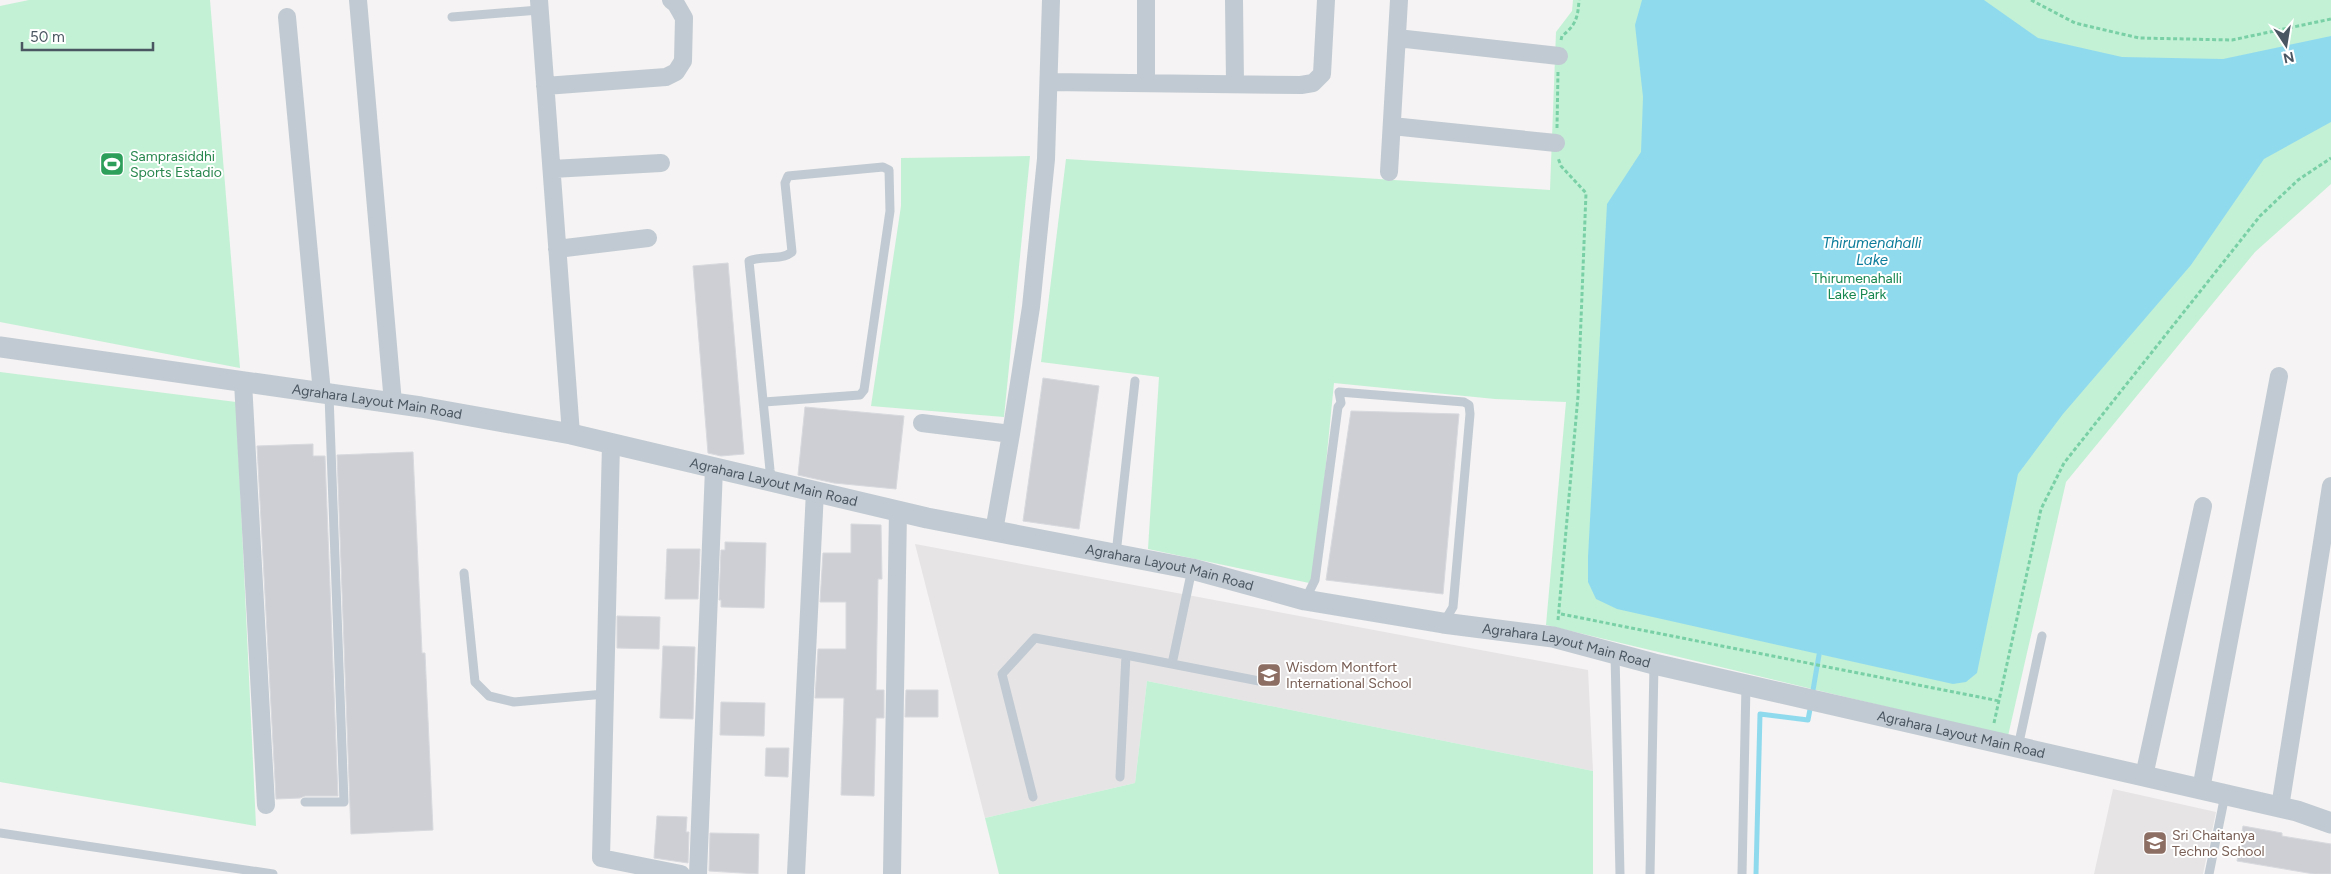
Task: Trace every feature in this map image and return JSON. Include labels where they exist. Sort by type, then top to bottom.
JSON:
[{"type":"street","points":[[358,0],[393,403]]},
{"type":"street","points":[[545,86],[666,77],[676,72],[683,62],[684,18],[676,4],[671,0]]},
{"type":"street","points":[[994,531],[1032,297],[1046,159],[1051,0]]},
{"type":"street","points":[[1146,0],[1146,83]]},
{"type":"street","points":[[1234,0],[1235,83]]},
{"type":"street","points":[[1048,82],[1301,85],[1313,83],[1322,74],[1326,0]]},
{"type":"street","points":[[1389,172],[1399,0]]},
{"type":"street","points":[[539,5],[571,434]]},
{"type":"street","points":[[287,17],[325,394]]},
{"type":"street","points":[[1397,38],[1559,56]]},
{"type":"street","points":[[1392,126],[1556,143]]},
{"type":"street","points":[[552,169],[660,163]]},
{"type":"street","points":[[558,249],[648,238]]},
{"type":"street","name":"Agrahara Layout Main Road","points":[[0,347],[393,403],[571,434],[898,511],[1192,569],[1305,600],[1443,623],[1553,637],[1654,664],[2280,807],[2331,823]]},
{"type":"street","points":[[2201,789],[2279,376]]},
{"type":"street","points":[[243,382],[266,805]]},
{"type":"street","points":[[922,423],[1011,434]]},
{"type":"street","points":[[611,444],[601,858],[681,874]]},
{"type":"street","points":[[698,874],[714,468]]},
{"type":"street","points":[[2280,807],[2327,538],[2331,486]]},
{"type":"street","points":[[796,874],[815,492]]},
{"type":"street","points":[[2144,776],[2203,506]]},
{"type":"street","points":[[892,874],[898,511]]},
{"type":"lane","points":[[452,17],[539,5]]},
{"type":"lane","points":[[764,402],[860,395],[864,390],[890,211],[888,170],[883,168],[788,176],[785,182],[792,252],[788,255],[756,257],[749,261],[772,482]]},
{"type":"lane","points":[[1116,554],[1136,381]]},
{"type":"lane","points":[[1305,600],[1315,580],[1338,407],[1341,402],[1339,392],[1464,402],[1469,405],[1470,414],[1453,607],[1443,623]]},
{"type":"lane","points":[[305,802],[344,802],[325,394]]},
{"type":"lane","points":[[1172,664],[1192,569]]},
{"type":"lane","points":[[464,573],[476,682],[489,696],[514,702],[604,694]]},
{"type":"lane","points":[[2018,747],[2042,636]]},
{"type":"lane","points":[[1034,797],[1002,674],[1035,638],[1259,681]]},
{"type":"lane","points":[[1615,653],[1620,874]]},
{"type":"lane","points":[[1120,776],[1126,655]]},
{"type":"lane","points":[[1650,874],[1654,664]]},
{"type":"lane","points":[[1742,874],[1746,684]]},
{"type":"lane","points":[[2209,874],[2225,794]]},
{"type":"lane","points":[[0,832],[273,874]]},
{"type":"path","points":[[1553,637],[1560,614],[1578,396],[1586,193],[1561,166],[1556,152],[1559,56],[1562,36],[1572,28],[1578,16],[1579,0]]},
{"type":"path","points":[[2031,0],[2075,23],[2139,38],[2232,40],[2331,19]]},
{"type":"path","points":[[1990,740],[2041,509],[2064,462],[2260,216],[2298,180],[2331,158]]},
{"type":"path","points":[[1560,614],[1999,700]]},
{"type":"shaded area","name":"Wisdom Montfort International School","points":[[915,544],[1588,670],[1593,771],[1147,681],[1135,783],[985,818]]},
{"type":"shaded area","name":"Sri Chaitanya Techno School","points":[[2113,789],[2216,812],[2203,874],[2094,874]]},
{"type":"green space","name":"Samprasiddhi Sports Estadio","points":[[29,0],[210,0],[240,368],[0,322],[0,6]]},
{"type":"green space","name":"Thirumenahalli Lake Park","points":[[1573,0],[2331,0],[2331,184],[2255,252],[2066,482],[2008,736],[1546,625],[1566,402],[1495,399],[1334,383],[1314,584],[1148,549],[1159,377],[1041,362],[1066,159],[1550,190],[1556,32],[1572,11]]},
{"type":"green space","points":[[1030,156],[1004,417],[871,406],[901,206],[901,158]]},
{"type":"green space","points":[[0,372],[236,402],[256,826],[0,782]]},
{"type":"green space","points":[[1147,681],[1593,771],[1593,874],[999,874],[985,818],[1135,783]]},
{"type":"water","name":"Thirumenahalli Lake","points":[[1642,0],[1984,0],[2038,38],[2122,57],[2223,59],[2331,36],[2331,122],[2264,159],[2191,265],[2063,414],[2018,474],[1977,673],[1966,682],[1953,684],[1617,609],[1596,599],[1588,582],[1588,557],[1607,204],[1641,152],[1643,97],[1635,25]]},
{"type":"building","points":[[728,263],[744,454],[721,456],[708,453],[693,266]]},
{"type":"building","points":[[1043,378],[1099,386],[1079,529],[1023,521]]},
{"type":"building","points":[[805,407],[904,416],[896,489],[834,483],[798,475]]},
{"type":"building","points":[[1351,411],[1459,414],[1443,594],[1326,580]]},
{"type":"building","points":[[313,444],[313,456],[325,456],[338,796],[305,796],[276,799],[257,446]]},
{"type":"building","points":[[413,452],[422,653],[425,653],[433,830],[351,834],[337,455]]},
{"type":"building","points":[[851,524],[881,525],[882,579],[878,579],[876,690],[884,690],[884,718],[876,718],[874,796],[841,795],[844,698],[815,698],[818,649],[846,649],[846,602],[820,602],[823,553],[851,553]]},
{"type":"building","points":[[725,542],[766,543],[764,608],[721,607],[721,600],[719,600],[721,550],[725,550]]},
{"type":"building","points":[[667,549],[700,549],[698,599],[665,599]]},
{"type":"building","points":[[617,616],[660,617],[659,649],[617,648]]},
{"type":"building","points":[[663,646],[695,647],[693,719],[660,718]]},
{"type":"building","points":[[906,690],[938,690],[938,717],[905,717]]},
{"type":"building","points":[[721,702],[765,703],[764,736],[720,735]]},
{"type":"building","points":[[766,748],[789,748],[788,777],[765,776]]},
{"type":"building","points":[[657,816],[687,817],[686,832],[689,832],[688,863],[654,858]]},
{"type":"building","points":[[2243,826],[2282,833],[2282,836],[2331,844],[2331,874],[2314,874],[2237,861]]},
{"type":"building","points":[[710,833],[759,834],[758,874],[709,871]]},
{"type":"waterway","points":[[1812,696],[1819,655]]},
{"type":"waterway","points":[[1756,874],[1760,714],[1808,720],[1811,704]]},
{"type":"place","name":"Samprasiddhi Sports Estadio","points":[[112,164]]},
{"type":"place","name":"Wisdom Montfort International School","points":[[1269,675]]},
{"type":"place","name":"Sri Chaitanya Techno School","points":[[2155,843]]}]
